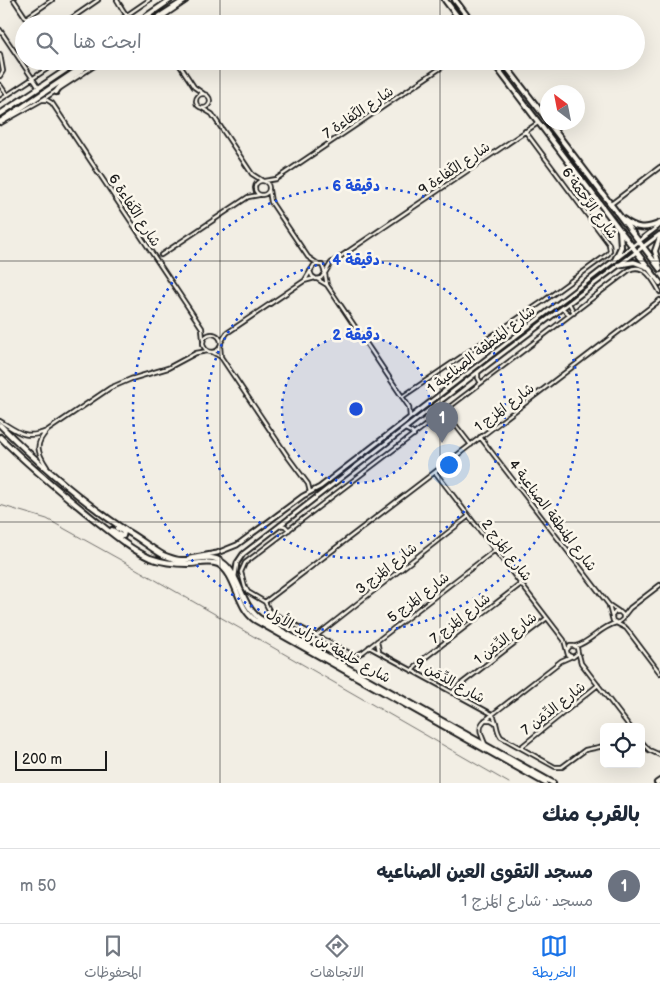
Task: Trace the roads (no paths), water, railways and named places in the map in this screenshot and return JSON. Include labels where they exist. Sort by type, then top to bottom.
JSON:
[{"type":"main road","points":[[148,15],[170,0]]},
{"type":"main road","points":[[162,15],[186,0]]},
{"type":"main road","points":[[445,0],[456,15]]},
{"type":"main road","points":[[456,0],[467,15]]},
{"type":"main road","points":[[0,114],[66,70]]},
{"type":"main road","points":[[0,123],[78,70]]},
{"type":"main road","points":[[56,92],[59,87],[82,70]]},
{"type":"main road","points":[[499,70],[660,283]]},
{"type":"main road","points":[[509,70],[540,111]]},
{"type":"main road","points":[[554,130],[660,269]]},
{"type":"main road","points":[[619,215],[638,227],[649,228],[660,224]]},
{"type":"main road","points":[[615,260],[621,247],[620,229]]},
{"type":"main road","points":[[660,238],[655,251],[660,269]]},
{"type":"main road","points":[[618,265],[634,262],[648,268]]},
{"type":"main road","name":"شارع خليفة بن زايد الأول","points":[[0,423],[50,473],[98,512],[160,553],[172,558],[186,560],[217,559],[227,566],[247,606],[259,618],[553,783]]},
{"type":"main road","name":"شارع خليفة بن زايد الأول","points":[[0,437],[48,482],[128,544],[153,559],[180,564],[210,562],[219,565],[228,575],[244,609],[255,620],[545,783]]},
{"type":"main road","points":[[98,512],[103,518],[124,532],[124,535],[121,536],[99,523]]},
{"type":"street","points":[[14,0],[24,15]]},
{"type":"street","points":[[30,15],[52,0]]},
{"type":"street","points":[[76,15],[98,0]]},
{"type":"street","points":[[117,0],[126,15]]},
{"type":"street","points":[[128,15],[149,0]]},
{"type":"street","points":[[166,15],[186,0]]},
{"type":"street","points":[[0,30],[15,52]]},
{"type":"street","points":[[0,54],[3,71],[1,74]]},
{"type":"street","points":[[27,70],[39,88]]},
{"type":"street","points":[[0,100],[46,70]]},
{"type":"street","points":[[0,123],[56,92],[89,70]]},
{"type":"street","points":[[183,70],[194,87],[198,105],[212,114]]},
{"type":"street","name":"شارع الكَفاءة 7","points":[[269,190],[276,179],[438,70]]},
{"type":"street","points":[[0,85],[6,95]]},
{"type":"street","points":[[194,87],[209,97],[212,114],[252,174],[256,193],[270,202],[308,257],[324,268],[327,286],[402,397],[413,410],[420,410]]},
{"type":"street","points":[[52,103],[51,98],[56,92]]},
{"type":"street","points":[[197,99],[200,95],[204,94]]},
{"type":"street","points":[[42,100],[52,103]]},
{"type":"street","points":[[202,108],[206,107],[210,102]]},
{"type":"street","name":"شارع الكَفاءة 6","points":[[52,103],[202,328],[213,334]]},
{"type":"street","name":"شارع الكَفاءة 9","points":[[325,273],[331,263],[538,123]]},
{"type":"street","name":"شارع الرَّحمة 6","points":[[402,397],[545,300],[610,251],[609,244],[525,131]]},
{"type":"street","points":[[611,204],[660,167]]},
{"type":"street","points":[[252,174],[267,184],[270,202]]},
{"type":"street","name":"شارع الكَفاءة 7","points":[[263,181],[276,179]]},
{"type":"street","points":[[161,255],[248,197],[258,182],[263,181]]},
{"type":"street","points":[[248,197],[265,194],[269,190]]},
{"type":"street","name":"شارع المنطقة الصناعية 1","points":[[186,560],[222,552],[237,545],[303,496],[320,487],[660,224]]},
{"type":"street","name":"شارع المنطقة الصناعية 1","points":[[235,579],[236,566],[241,557],[280,525],[660,234]]},
{"type":"street","points":[[308,257],[312,276],[327,286]]},
{"type":"street","name":"شارع الكَفاءة 9","points":[[319,264],[331,263]]},
{"type":"street","points":[[304,281],[314,265],[319,264]]},
{"type":"street","points":[[316,636],[272,613],[267,608],[265,602],[246,589],[241,572],[245,562],[412,433],[439,416],[634,268],[640,268],[645,271],[660,292]]},
{"type":"street","points":[[0,423],[23,434],[34,435],[48,430],[110,388],[131,379],[168,368],[196,353],[217,350],[227,333],[304,281],[321,278],[325,273]]},
{"type":"street","name":"شارع المَزج 1","points":[[265,602],[660,300]]},
{"type":"street","points":[[570,302],[572,314]]},
{"type":"street","points":[[561,308],[572,314]]},
{"type":"street","points":[[533,330],[536,325],[535,321]]},
{"type":"street","name":"شارع الكَفاءة 6","points":[[202,328],[203,341]]},
{"type":"street","points":[[196,353],[206,336],[227,333]]},
{"type":"street","points":[[213,334],[218,337],[221,357]]},
{"type":"street","points":[[203,341],[204,347],[221,357],[308,484],[310,493]]},
{"type":"street","points":[[478,372],[479,380]]},
{"type":"street","points":[[472,377],[482,383]]},
{"type":"street","points":[[409,407],[409,418]]},
{"type":"street","points":[[448,409],[450,418]]},
{"type":"street","points":[[439,416],[445,415],[450,418],[471,445]]},
{"type":"street","points":[[410,425],[412,433]]},
{"type":"street","points":[[405,429],[412,433]]},
{"type":"street","points":[[48,430],[41,438],[38,450],[40,458],[50,473]]},
{"type":"street","name":"شارع المنطقة الصناعية 4","points":[[480,437],[609,605],[618,611]]},
{"type":"street","points":[[349,465],[351,470]]},
{"type":"street","name":"شارع المَزج 2","points":[[435,472],[564,640],[574,646]]},
{"type":"street","points":[[308,484],[320,487]]},
{"type":"street","name":"شارع المَزج 3","points":[[316,636],[469,516]]},
{"type":"street","points":[[288,520],[288,528]]},
{"type":"street","points":[[280,525],[288,528]]},
{"type":"street","name":"شارع المَزج 5","points":[[316,636],[352,655],[358,655],[495,550]]},
{"type":"street","name":"شارع المَزج 7","points":[[412,671],[422,660],[521,584]]},
{"type":"street","points":[[606,626],[621,622],[630,608],[660,585]]},
{"type":"street","name":"شارع المنطقة الصناعية 4","points":[[609,605],[612,616]]},
{"type":"street","points":[[486,746],[480,730],[484,720],[561,661],[576,656],[585,643],[606,626],[614,612],[630,608]]},
{"type":"street","points":[[618,611],[622,613],[626,628],[660,672]]},
{"type":"street","points":[[612,616],[612,620],[626,628]]},
{"type":"street","name":"شارع الدِّمَن 1","points":[[452,693],[547,618]]},
{"type":"street","name":"شارع المَزج 2","points":[[564,640],[567,651]]},
{"type":"street","points":[[377,641],[380,653]]},
{"type":"street","points":[[561,661],[570,646],[585,643]]},
{"type":"street","points":[[574,646],[578,648],[581,663],[627,723]]},
{"type":"street","name":"شارع الدِّمَن 9","points":[[369,647],[492,714],[496,722],[497,732],[501,736],[558,767],[562,767],[585,750],[600,747]]},
{"type":"street","points":[[567,651],[571,657],[581,663]]},
{"type":"street","name":"شارع الدِّمَن 7","points":[[520,747],[598,685]]},
{"type":"street","points":[[484,720],[496,722],[498,710]]},
{"type":"street","points":[[645,745],[660,756]]},
{"type":"waterway","points":[[0,505],[47,519],[509,783]]},
{"type":"place","name":"مسجد التقوى العين الصناعيه","points":[[442,443]]}]
